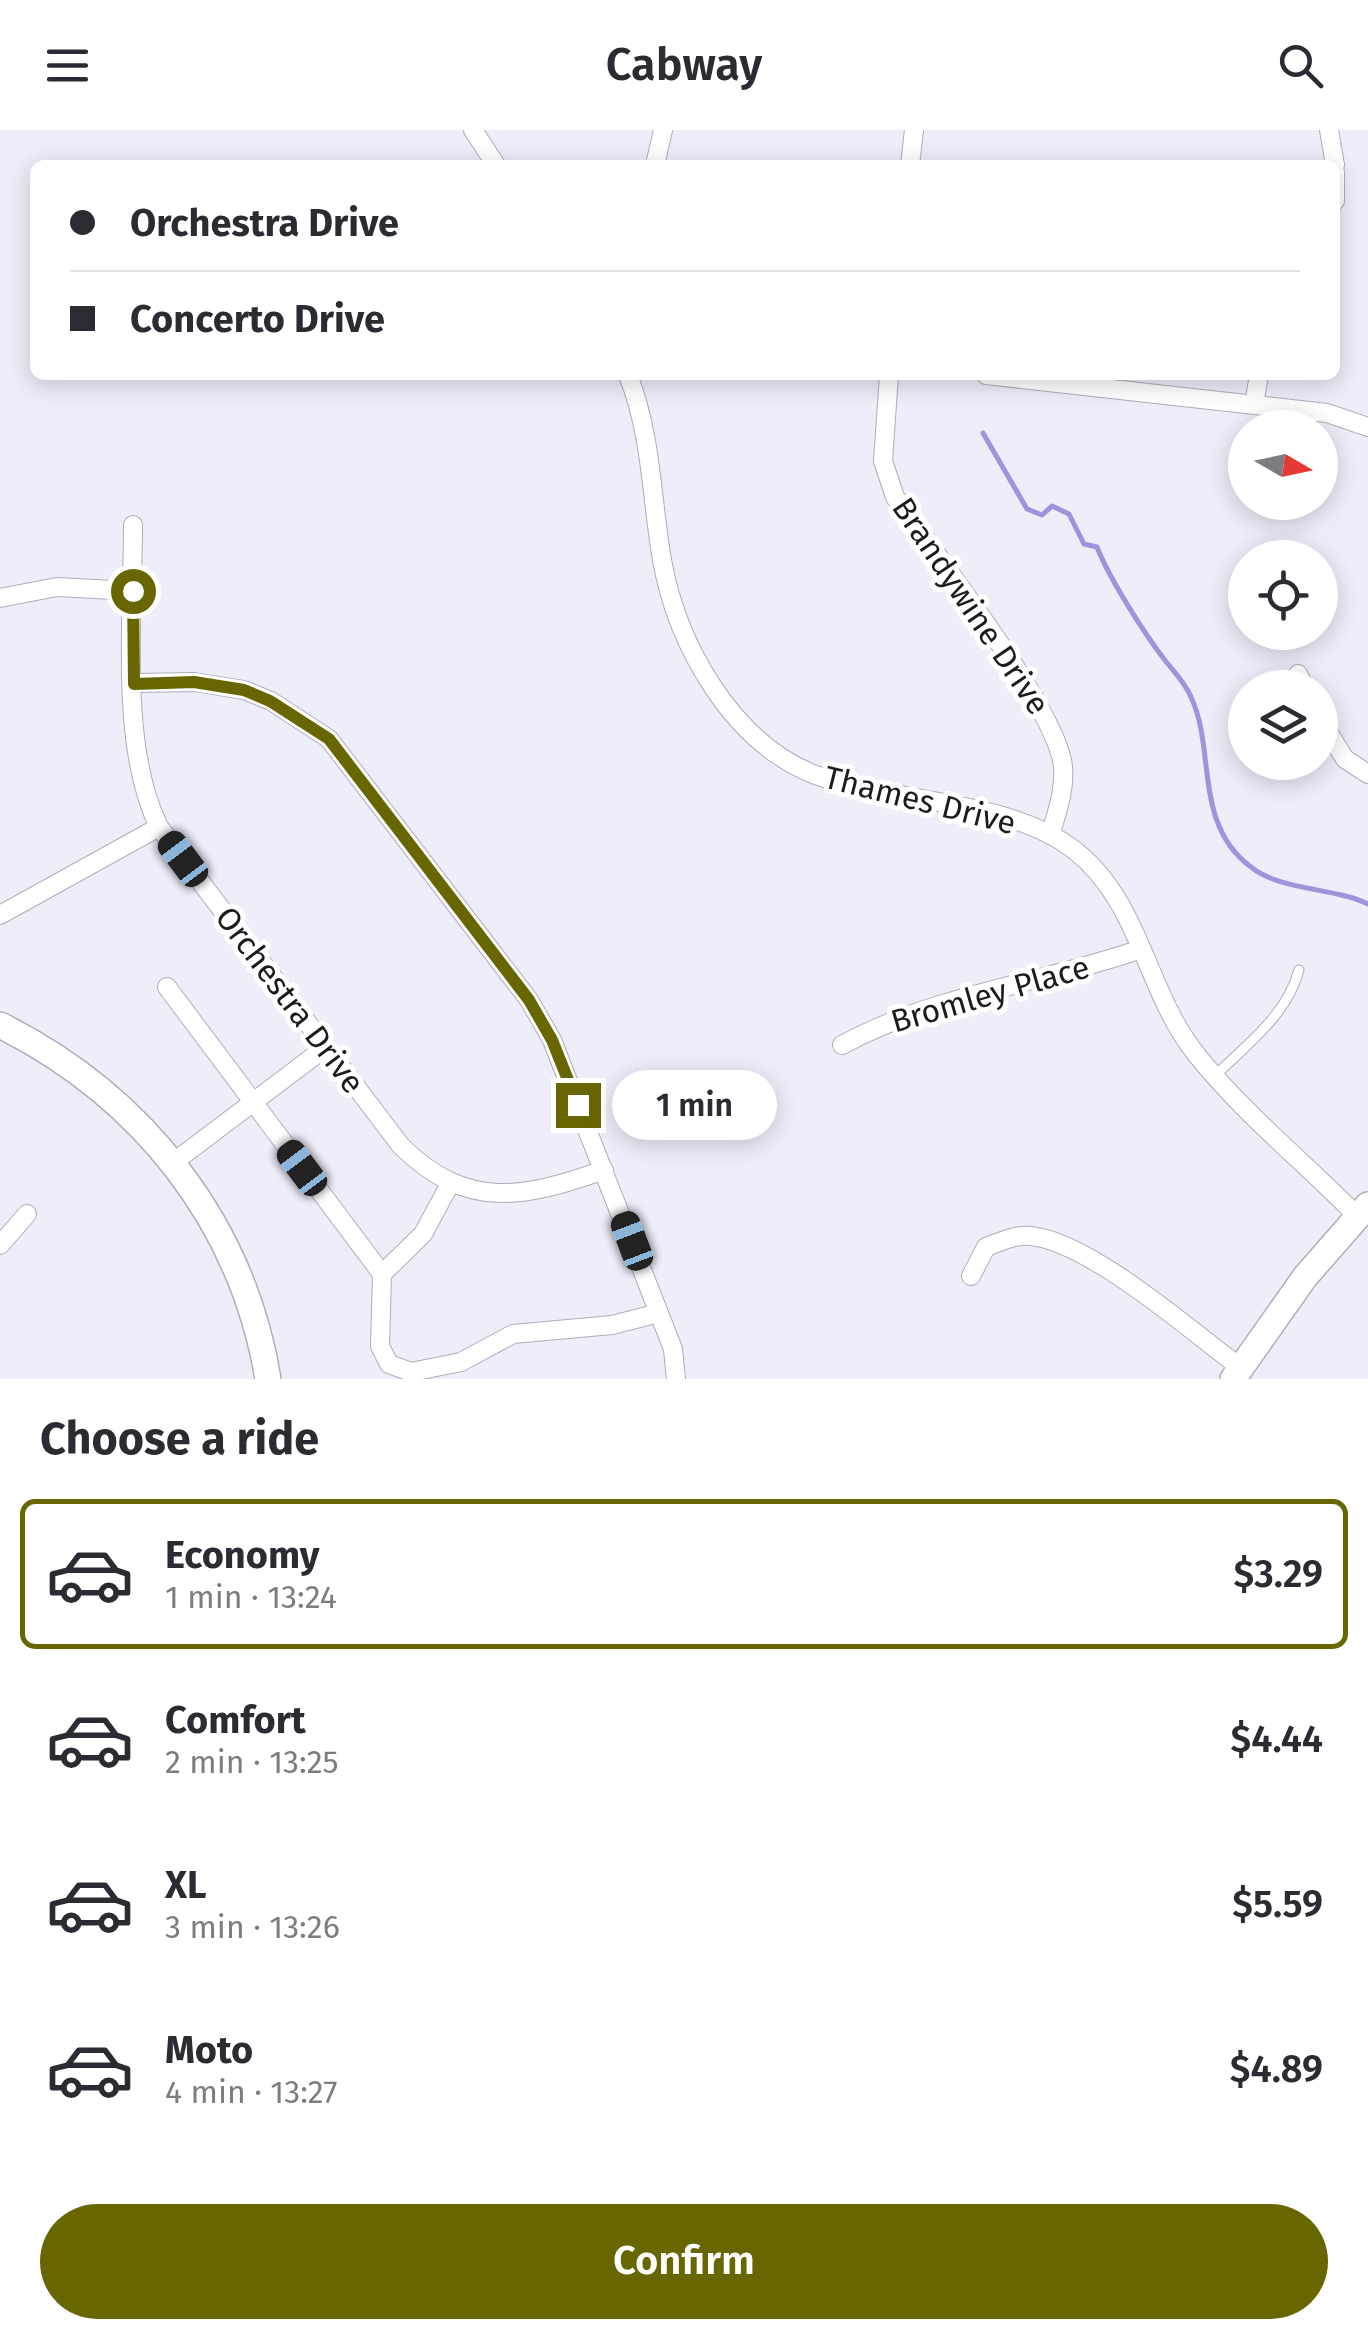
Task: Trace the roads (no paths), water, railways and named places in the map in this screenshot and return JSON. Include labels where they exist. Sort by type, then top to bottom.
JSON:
[{"type":"street","points":[[473,130],[493,160]]},
{"type":"street","points":[[657,160],[663,130]]},
{"type":"street","points":[[911,160],[914,130]]},
{"type":"street","points":[[1329,130],[1334,160]]},
{"type":"street","name":"Thames Drive","points":[[630,380],[646,427],[662,562],[673,598],[702,669],[746,730],[813,774],[1010,819],[1072,848],[1126,908],[1170,1015],[1216,1074],[1362,1210]]},
{"type":"street","name":"Brandywine Drive","points":[[889,380],[884,462],[896,497],[1039,706],[1060,749],[1063,782],[1050,835]]},
{"type":"street","points":[[1032,380],[1328,413],[1368,427]]},
{"type":"street","points":[[1254,404],[1258,380]]},
{"type":"street","name":"Orchestra Drive","points":[[133,525],[134,684],[140,776],[159,827],[401,1146],[422,1167],[484,1193],[515,1196],[604,1170]]},
{"type":"street","points":[[0,598],[57,588],[133,591]]},
{"type":"street","points":[[134,684],[194,682],[244,690],[270,701],[329,739],[529,1000],[552,1040],[673,1349],[676,1379]]},
{"type":"street","points":[[1338,747],[1345,758],[1368,774]]},
{"type":"street","points":[[0,915],[159,827]]},
{"type":"street","name":"Bromley Place","points":[[842,1045],[930,1005],[1058,976],[1140,948]]},
{"type":"street","points":[[167,986],[382,1274],[380,1346],[390,1364],[411,1372],[460,1362],[513,1334],[612,1325],[659,1312]]},
{"type":"street","points":[[0,1026],[72,1066],[119,1103],[174,1162],[210,1216],[245,1286],[268,1379]]},
{"type":"street","points":[[174,1162],[326,1047]]},
{"type":"street","points":[[382,1274],[424,1234],[451,1182]]},
{"type":"street","points":[[970,1276],[986,1247],[1027,1235],[1044,1238],[1100,1265],[1237,1374],[1305,1277],[1362,1210]]},
{"type":"street","points":[[0,1244],[27,1214]]},
{"type":"lane","points":[[1216,1074],[1281,1010],[1294,991],[1300,970]]},
{"type":"waterway","points":[[983,433],[1027,509],[1042,515],[1052,506],[1069,514],[1084,544],[1097,547],[1137,620],[1186,687],[1203,740],[1213,808],[1233,850],[1251,867],[1277,881],[1368,904]]}]
